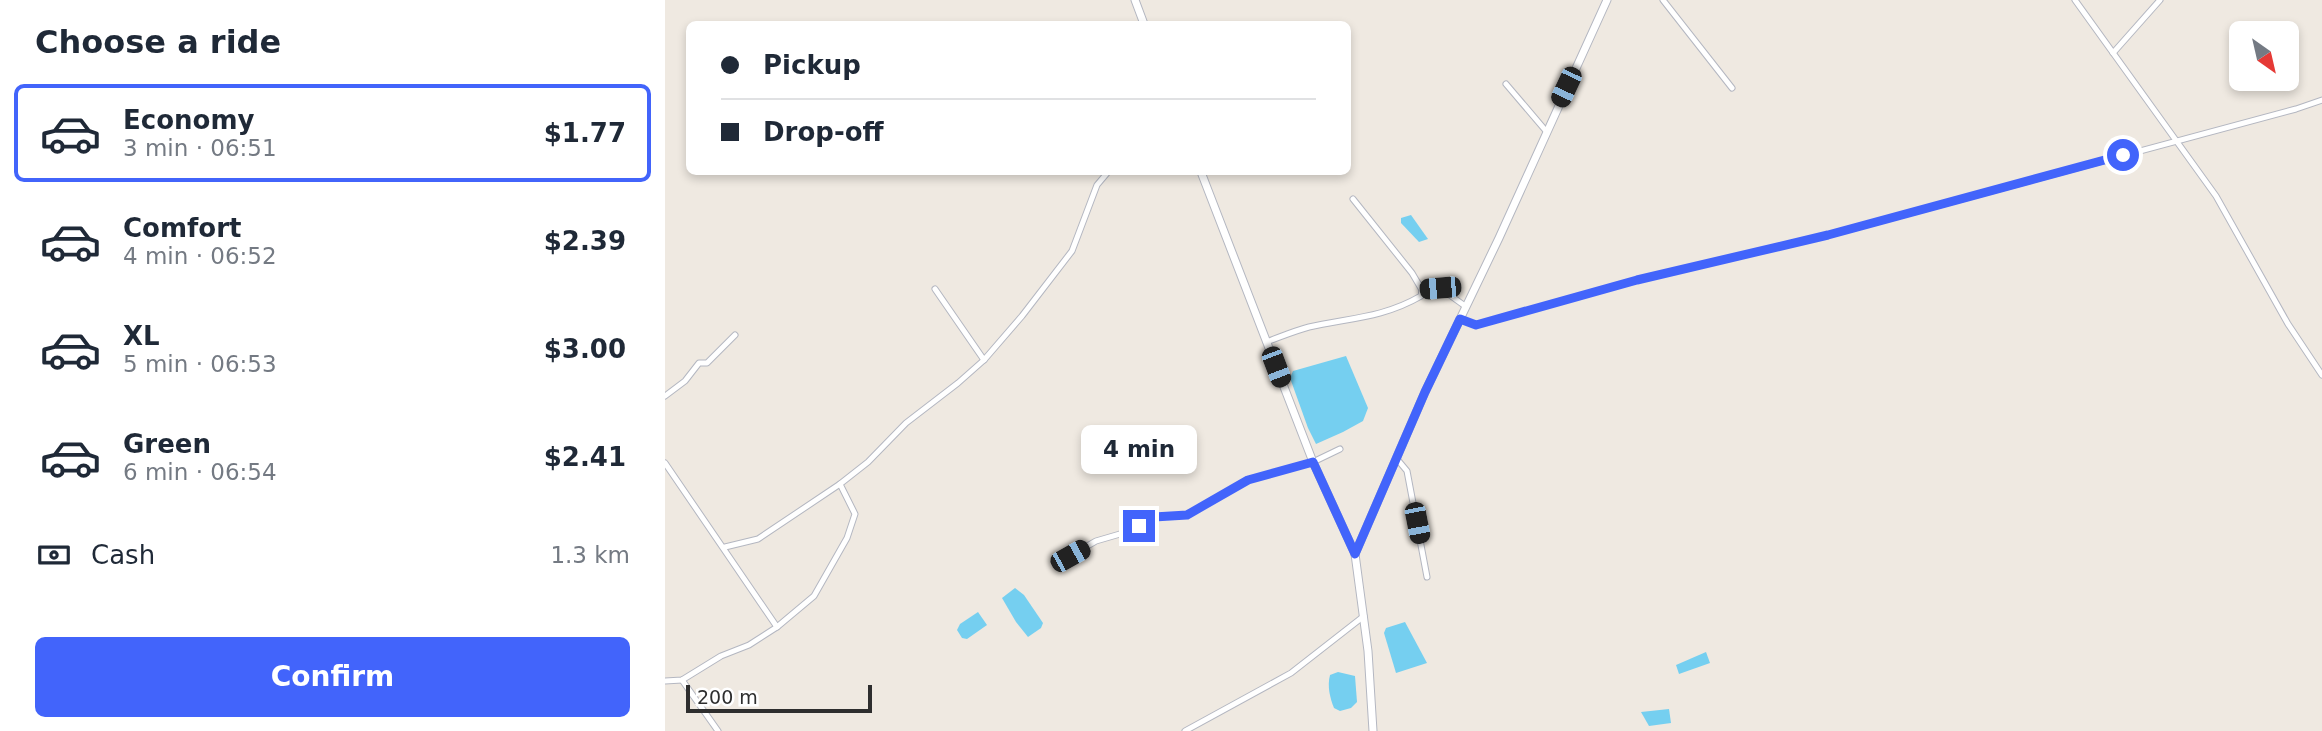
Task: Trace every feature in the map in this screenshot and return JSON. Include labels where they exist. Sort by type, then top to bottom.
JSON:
[{"type":"main road","points":[[1135,0],[1143,21]]},
{"type":"main road","points":[[1355,554],[1425,392],[1499,238],[1607,0]]},
{"type":"main road","points":[[1202,175],[1313,462],[1355,554],[1364,616],[1373,731]]},
{"type":"street","points":[[1663,0],[1733,88]]},
{"type":"street","points":[[2075,0],[2216,196],[2288,324],[2322,375]]},
{"type":"street","points":[[2113,53],[2160,0]]},
{"type":"street","points":[[1506,84],[1546,131]]},
{"type":"street","points":[[1460,319],[1476,325],[1637,280],[1828,235],[2322,100]]},
{"type":"street","points":[[725,547],[758,539],[840,484],[868,462],[906,423],[983,360],[1022,316],[1072,251],[1097,185],[1105,175]]},
{"type":"street","points":[[1266,342],[1309,327],[1379,315],[1421,296],[1422,290],[1412,273],[1353,199]]},
{"type":"street","points":[[1422,290],[1440,288],[1465,306]]},
{"type":"street","points":[[935,289],[983,360]]},
{"type":"street","points":[[665,396],[685,381],[699,363],[707,363],[735,335]]},
{"type":"street","points":[[1070,556],[1095,541],[1120,534],[1154,517],[1187,515],[1248,480],[1313,462],[1340,449]]},
{"type":"street","points":[[1397,459],[1407,471],[1427,578]]},
{"type":"street","points":[[665,463],[778,627]]},
{"type":"street","points":[[665,681],[682,680],[721,656],[750,645],[778,627],[814,596],[847,538],[855,514],[840,484]]},
{"type":"street","points":[[1185,731],[1291,673],[1364,616]]},
{"type":"street","points":[[682,680],[717,731]]},
{"type":"water","points":[[1411,215],[1428,239],[1419,242],[1401,223],[1401,218]]},
{"type":"water","points":[[1346,356],[1368,408],[1363,421],[1316,444],[1290,378],[1293,371]]},
{"type":"water","points":[[1015,588],[1024,595],[1043,623],[1041,628],[1028,637],[1002,598]]},
{"type":"water","points":[[978,612],[987,625],[967,639],[962,638],[957,630],[960,624]]},
{"type":"water","points":[[1405,622],[1427,663],[1396,673],[1384,633],[1386,628]]},
{"type":"water","points":[[1706,652],[1710,663],[1679,674],[1676,665]]},
{"type":"water","points":[[1338,672],[1355,676],[1357,702],[1351,708],[1340,711],[1334,708],[1329,688],[1330,675]]},
{"type":"water","points":[[1669,709],[1671,723],[1649,726],[1641,712]]},
{"type":"route","points":[[1139,526],[1154,517],[1187,515],[1248,480],[1313,462],[1355,554],[1425,392],[1460,319],[1476,325],[1637,280],[1828,235],[2123,155]]}]
